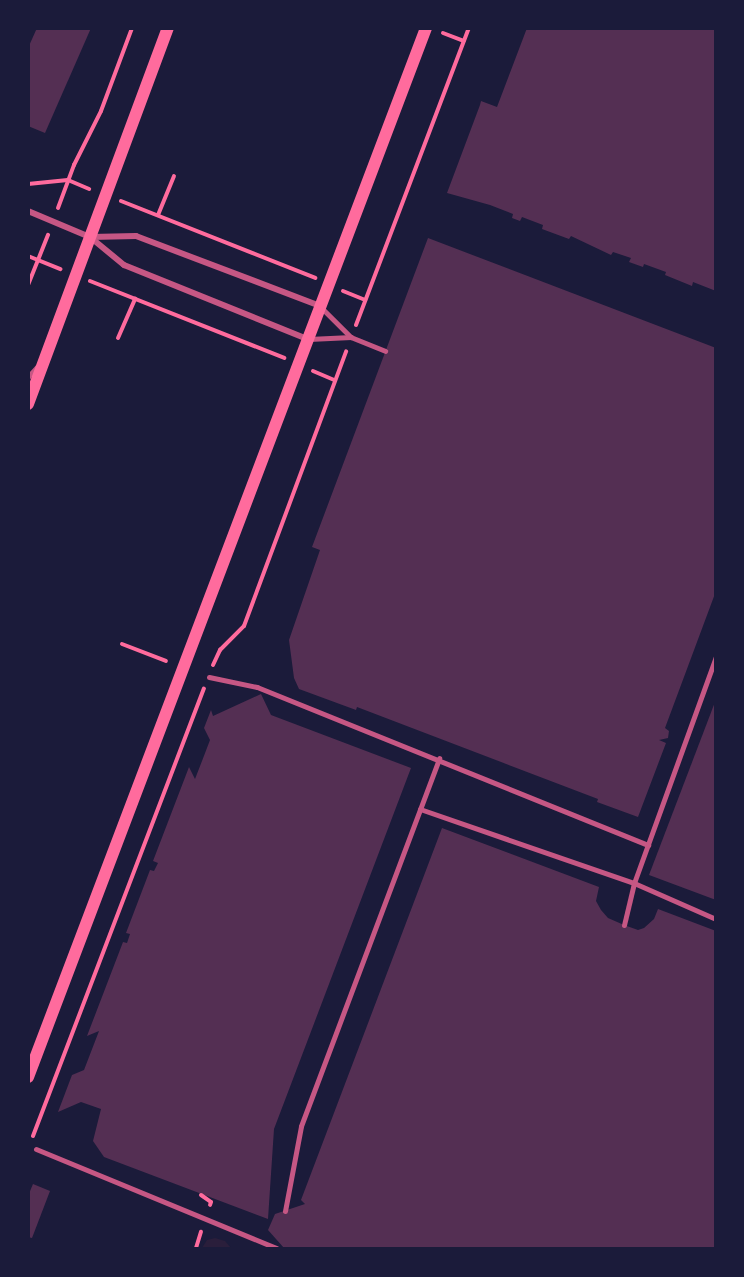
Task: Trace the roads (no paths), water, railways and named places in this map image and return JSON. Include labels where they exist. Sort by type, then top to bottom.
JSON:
[{"type":"main road","points":[[28,404],[168,28]]},
{"type":"main road","points":[[28,1077],[426,28]]},
{"type":"street","points":[[28,211],[90,237],[124,265],[308,339]]},
{"type":"street","points":[[90,237],[136,236],[320,306]]},
{"type":"street","points":[[624,925],[634,883],[716,656]]},
{"type":"street","points":[[209,677],[258,687],[439,758],[648,845]]},
{"type":"street","points":[[285,1211],[301,1126],[439,758]]},
{"type":"street","points":[[420,809],[634,883],[716,919]]},
{"type":"street","points":[[36,1149],[276,1248]]},
{"type":"lane","points":[[320,306],[351,337],[385,351]]},
{"type":"lane","points":[[308,339],[351,337]]},
{"type":"lane","points":[[28,377],[46,355]]}]
